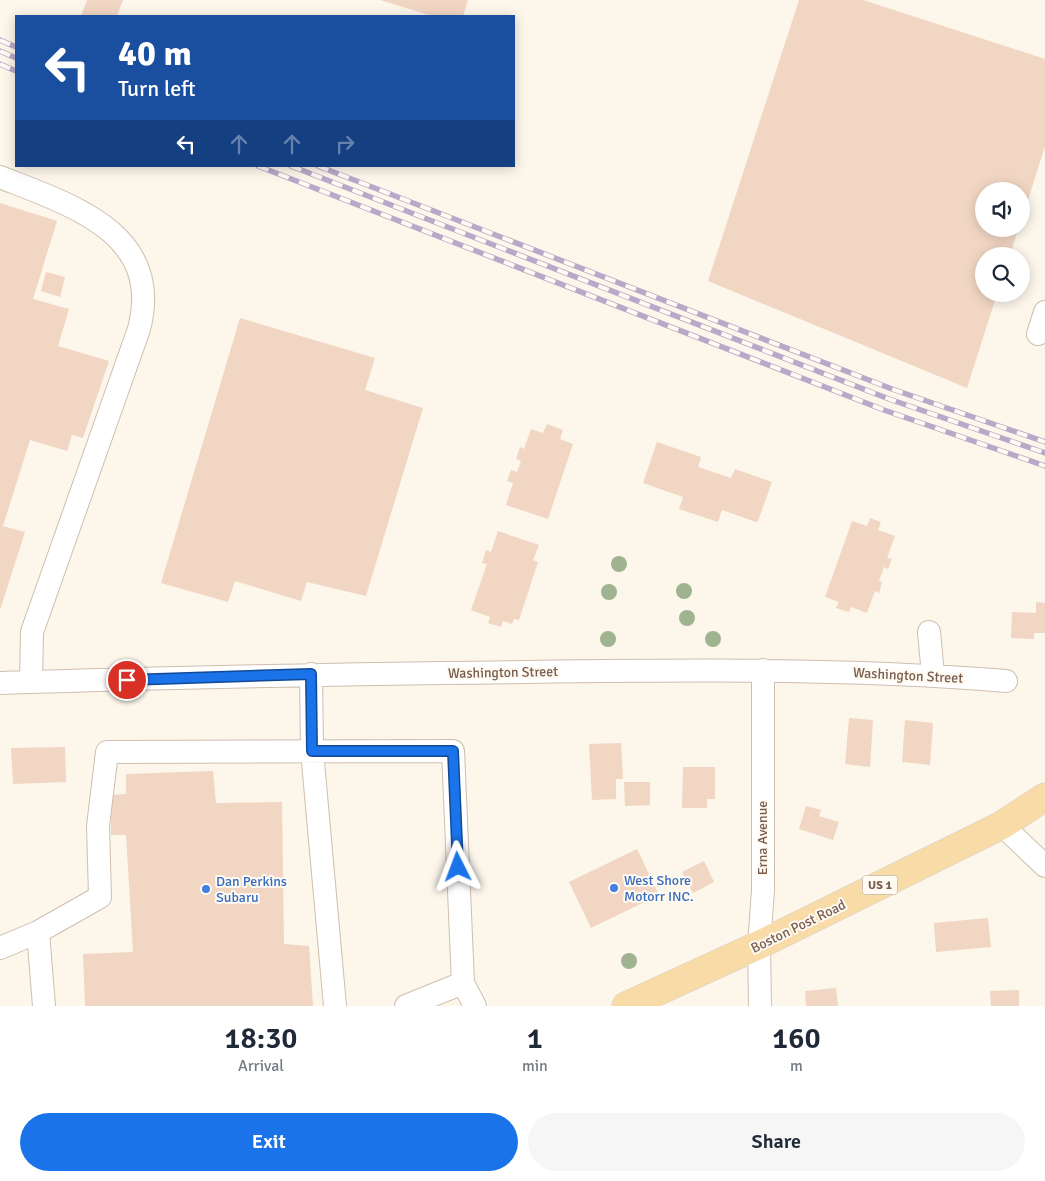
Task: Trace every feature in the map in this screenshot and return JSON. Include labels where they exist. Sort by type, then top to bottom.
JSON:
[{"type":"main road","name":"Boston Post Road","points":[[626,1006],[758,945],[1002,824],[1045,797]]},
{"type":"street","points":[[0,177],[75,207],[108,227],[126,248],[140,271],[145,295],[139,329],[32,632],[31,682]]},
{"type":"street","points":[[1038,334],[1045,312]]},
{"type":"street","points":[[929,632],[932,675]]},
{"type":"street","name":"Washington Street","points":[[0,683],[311,674],[763,670],[932,675],[1006,681]]},
{"type":"street","name":"Erna Avenue","points":[[760,1006],[758,945],[762,890],[763,670]]},
{"type":"street","points":[[311,674],[312,751],[335,1006]]},
{"type":"street","points":[[0,948],[38,932],[100,897],[98,826],[107,752],[453,751],[463,983],[475,1006]]},
{"type":"street","points":[[1002,824],[1045,866]]},
{"type":"street","points":[[38,932],[44,1006]]},
{"type":"street","points":[[406,1006],[463,983]]},
{"type":"building","points":[[87,0],[123,0],[117,15],[81,15]]},
{"type":"building","points":[[380,0],[468,0],[463,15],[429,15]]},
{"type":"building","points":[[799,0],[863,0],[1045,59],[1045,146],[1030,194],[1030,182],[975,182],[975,237],[1016,237],[1013,247],[975,247],[975,302],[994,302],[967,388],[708,281]]},
{"type":"building","points":[[0,203],[57,221],[33,299],[69,309],[58,346],[109,361],[83,438],[72,435],[67,451],[30,440],[3,526],[25,532],[0,610]]},
{"type":"building","points":[[46,272],[65,277],[60,297],[41,291]]},
{"type":"building","points":[[240,318],[375,358],[365,390],[423,408],[366,596],[307,582],[301,601],[235,581],[228,602],[161,583]]},
{"type":"building","points":[[547,424],[563,430],[560,439],[573,444],[548,519],[506,505],[513,483],[507,481],[511,470],[517,472],[521,461],[516,459],[520,447],[524,449],[531,429],[543,433]]},
{"type":"building","points":[[657,442],[701,457],[698,467],[731,478],[735,469],[772,482],[758,521],[756,522],[722,510],[718,522],[679,509],[683,497],[643,483]]},
{"type":"building","points":[[870,518],[881,522],[878,530],[895,536],[887,558],[892,559],[888,569],[884,567],[879,581],[882,582],[879,593],[875,591],[867,613],[851,607],[849,612],[836,608],[839,602],[825,597],[852,521],[867,526]]},
{"type":"building","points":[[498,531],[539,545],[533,560],[538,562],[519,620],[514,619],[512,624],[503,621],[501,627],[488,623],[490,617],[471,610],[487,564],[482,563],[486,550],[491,552]]},
{"type":"building","points":[[1036,602],[1045,603],[1045,633],[1034,633],[1034,639],[1011,638],[1012,612],[1036,613]]},
{"type":"building","points":[[849,718],[873,720],[870,767],[845,764]]},
{"type":"building","points":[[905,720],[933,723],[930,765],[902,762]]},
{"type":"building","points":[[621,743],[623,779],[616,779],[616,799],[592,800],[589,744]]},
{"type":"building","points":[[65,747],[66,782],[13,784],[11,748]]},
{"type":"building","points":[[683,767],[715,767],[715,799],[707,799],[707,808],[682,808]]},
{"type":"building","name":"Dan Perkins Subaru","points":[[213,771],[216,803],[282,802],[284,944],[309,946],[313,1006],[85,1006],[83,954],[133,952],[126,835],[111,835],[111,795],[126,794],[126,774]]},
{"type":"building","points":[[624,782],[650,782],[650,805],[625,806]]},
{"type":"building","points":[[806,806],[821,810],[819,816],[839,822],[833,840],[799,829]]},
{"type":"building","name":"West Shore Motorr INC.","points":[[637,849],[659,895],[591,928],[569,882]]},
{"type":"building","points":[[704,861],[714,882],[693,893],[682,872]]},
{"type":"building","points":[[988,918],[991,947],[936,952],[934,923]]},
{"type":"building","points":[[836,988],[838,1006],[806,1006],[805,991]]},
{"type":"building","points":[[1019,990],[1019,1006],[991,1006],[990,991]]},
{"type":"railway","points":[[0,40],[15,47]]},
{"type":"railway","points":[[0,51],[15,58]]},
{"type":"railway","points":[[0,64],[15,71]]},
{"type":"railway","points":[[261,167],[884,410],[1045,466]]},
{"type":"railway","points":[[294,167],[889,399],[1045,453]]},
{"type":"railway","points":[[321,167],[892,389],[1045,442]]},
{"type":"place","name":"West Shore Motorr INC.","points":[[614,888]]},
{"type":"place","name":"Dan Perkins Subaru","points":[[206,889]]},
{"type":"route","points":[[127,680],[311,674],[312,751],[453,751],[458,867]]}]
